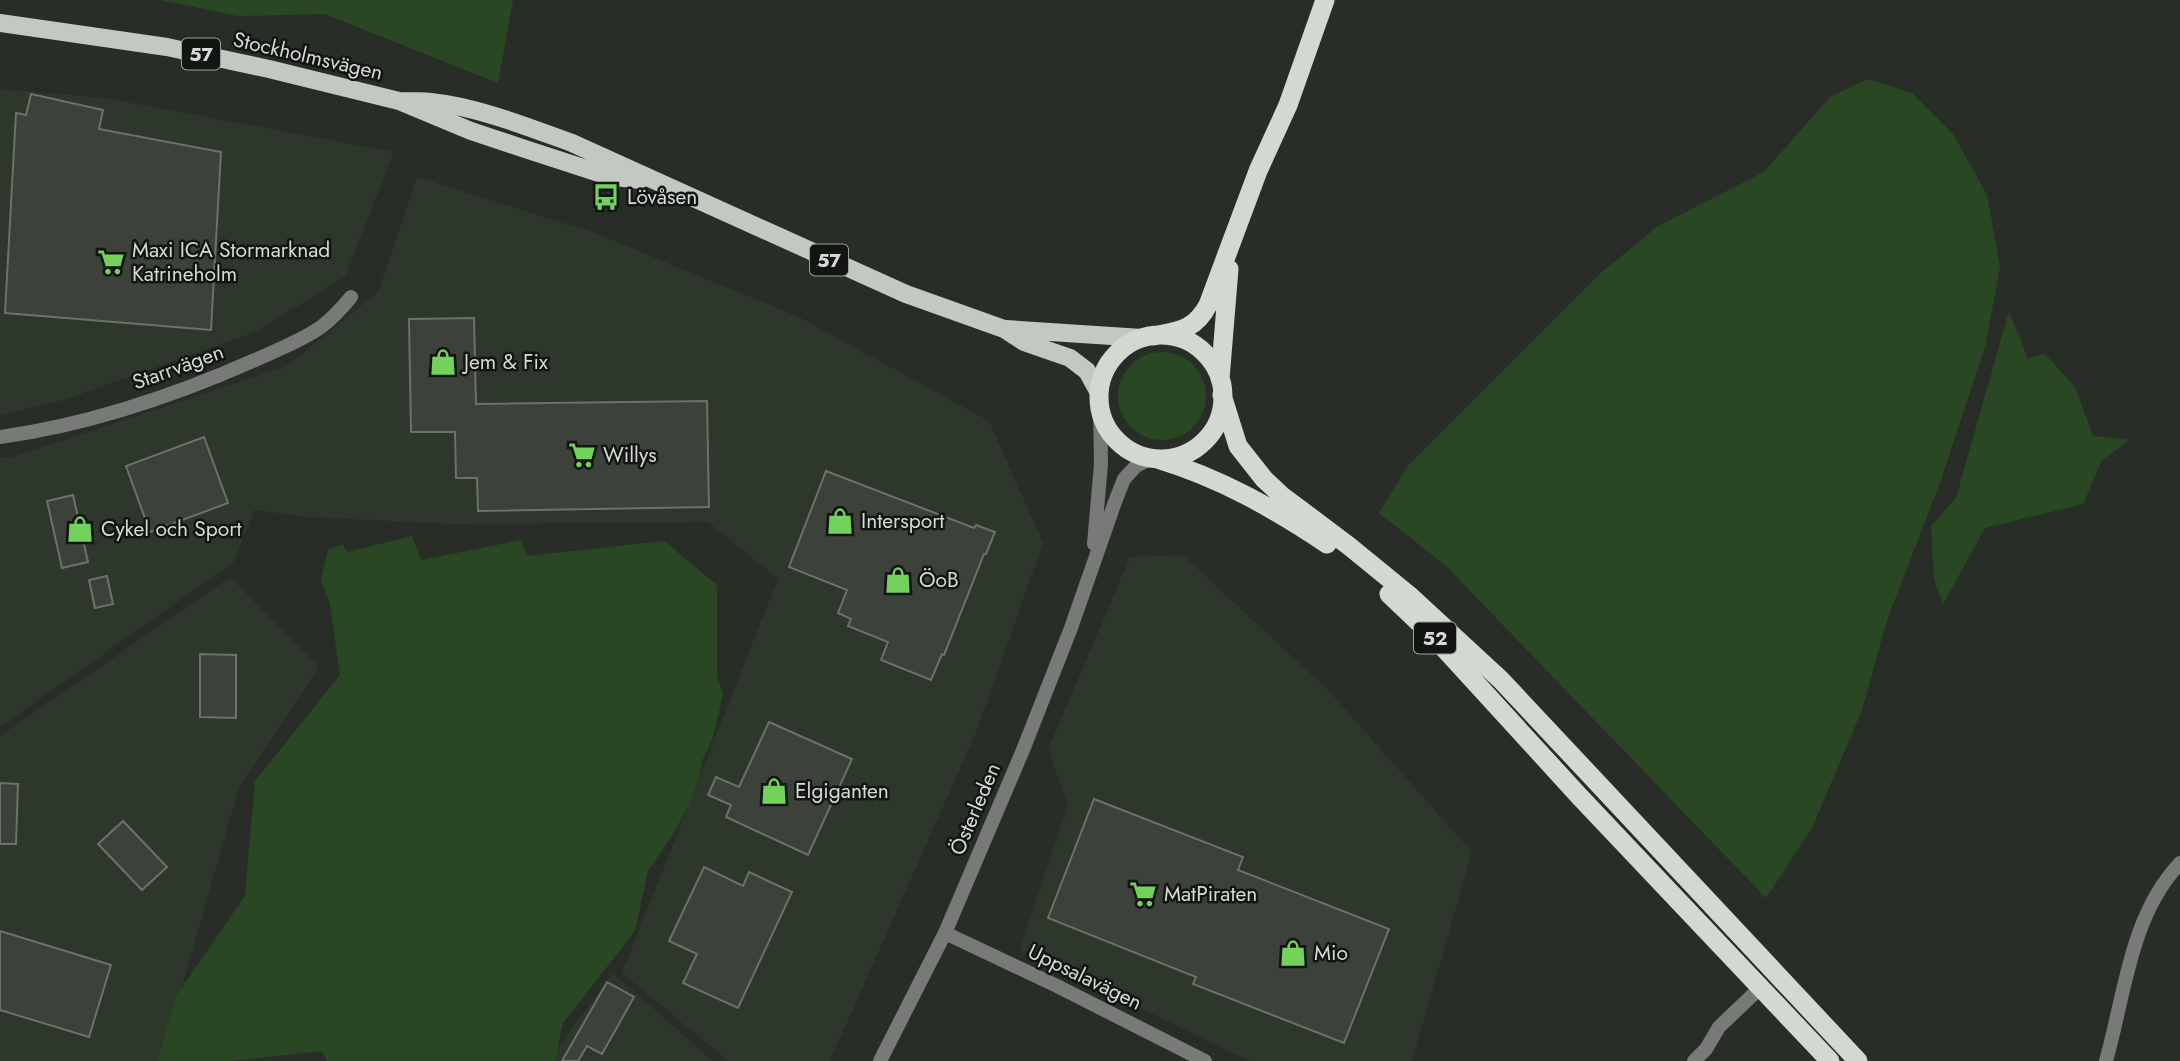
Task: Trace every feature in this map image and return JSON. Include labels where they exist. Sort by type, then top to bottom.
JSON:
[{"type":"highway","name":"52","points":[[1325,0],[1288,105],[1258,171],[1209,305],[1192,326],[1131,343],[1111,362],[1101,381],[1102,417],[1115,439],[1135,453],[1195,471],[1241,491],[1282,514],[1332,548],[1383,589],[1439,642],[1580,797],[1829,1061]]},
{"type":"highway","name":"52","points":[[1154,458],[1178,456],[1197,447],[1217,422],[1221,410],[1231,247]]},
{"type":"highway","name":"52","points":[[1147,337],[1167,336],[1190,343],[1209,359],[1221,387],[1238,446],[1264,479],[1374,566],[1469,650],[1531,712],[1858,1061]]},
{"type":"highway","points":[[1761,988],[1776,972]]},
{"type":"main road","name":"Stockholmsvägen","points":[[0,23],[167,47],[269,69],[399,101],[471,131],[608,176],[657,183],[906,294],[1004,329],[1024,342],[1079,363],[1087,371],[1100,399]]},
{"type":"main road","name":"Stockholmsvägen","points":[[1004,329],[1147,337]]},
{"type":"street","name":"Starrvägen","points":[[0,437],[104,416],[205,381],[307,336],[339,312],[351,297]]},
{"type":"street","name":"Österleden","points":[[1091,566],[1101,464],[1100,399]]},
{"type":"street","name":"Österleden","points":[[880,1061],[945,933],[1023,750],[1125,479],[1136,466],[1154,458]]},
{"type":"street","points":[[2106,1061],[2129,964],[2140,931],[2156,896],[2180,863]]},
{"type":"street","name":"Uppsalavägen","points":[[945,933],[1205,1061]]},
{"type":"street","points":[[1693,1061],[1706,1049],[1720,1027],[1761,988]]},
{"type":"shaded area","points":[[0,89],[105,98],[394,152],[345,277],[253,333],[64,400],[0,415]]},
{"type":"shaded area","points":[[417,177],[595,233],[799,317],[989,421],[1043,543],[976,733],[830,1061],[728,1061],[622,973],[778,579],[708,522],[453,524],[308,517],[254,510],[234,562],[0,727],[0,457],[13,457],[287,366],[378,292]]},
{"type":"shaded area","points":[[1183,555],[1327,689],[1472,852],[1412,1061],[1249,1061],[1020,949],[1068,805],[1048,749],[1130,557]]},
{"type":"shaded area","points":[[230,577],[319,667],[239,787],[161,1061],[0,1061],[0,736]]},
{"type":"shaded area","points":[[613,973],[713,1061],[548,1061]]},
{"type":"green space","points":[[160,0],[513,0],[498,83],[325,14],[238,16]]},
{"type":"green space","points":[[1868,79],[1912,93],[1953,134],[1987,195],[2000,267],[1985,347],[1941,480],[1887,620],[1862,710],[1812,828],[1766,898],[1445,565],[1379,513],[1407,467],[1602,272],[1658,226],[1764,172],[1830,97]]},
{"type":"green space","points":[[2009,311],[2028,359],[2044,353],[2075,387],[2093,436],[2130,440],[2102,460],[2083,504],[1985,528],[1943,604],[1934,580],[1931,526],[1956,498]]},
{"type":"green space","points":[[1162,352],[1179,355],[1193,365],[1203,379],[1206,396],[1203,413],[1193,427],[1179,437],[1162,440],[1145,437],[1131,427],[1121,413],[1118,396],[1121,379],[1131,365],[1145,355]]},
{"type":"green space","points":[[412,536],[421,560],[521,540],[527,556],[664,541],[717,585],[717,677],[723,694],[712,740],[702,761],[688,807],[648,871],[635,931],[563,1023],[555,1061],[327,1061],[322,1051],[232,1061],[158,1061],[176,996],[245,896],[255,781],[340,675],[330,604],[321,580],[328,550],[343,544],[347,552]]},
{"type":"building","name":"Maxi ICA Stormarknad Katrineholm","points":[[31,94],[103,110],[99,129],[221,152],[211,330],[5,313],[16,113],[26,115]]},
{"type":"building","name":"Willys","points":[[474,318],[476,404],[707,401],[709,507],[478,511],[477,478],[456,478],[455,432],[411,432],[409,319]]},
{"type":"building","points":[[204,437],[228,503],[150,532],[126,466]]},
{"type":"building","name":"ÖoB","points":[[826,471],[974,528],[976,525],[995,532],[931,680],[881,660],[888,642],[848,626],[851,619],[838,613],[847,590],[789,567]]},
{"type":"building","points":[[73,495],[88,562],[62,568],[47,501]]},
{"type":"building","points":[[107,576],[113,604],[95,608],[89,580]]},
{"type":"building","points":[[200,654],[236,655],[236,718],[200,717]]},
{"type":"building","name":"Elgiganten","points":[[769,722],[852,759],[808,855],[726,817],[731,805],[708,795],[716,777],[739,787]]},
{"type":"building","points":[[0,783],[18,784],[16,844],[0,844]]},
{"type":"building","points":[[1094,799],[1243,857],[1238,870],[1389,929],[1344,1043],[1193,984],[1196,977],[1048,918]]},
{"type":"building","points":[[123,821],[167,867],[142,890],[98,844]]},
{"type":"building","points":[[704,867],[743,886],[749,872],[792,892],[738,1008],[683,983],[697,954],[669,941]]},
{"type":"building","points":[[0,931],[111,965],[89,1037],[0,1010]]},
{"type":"building","points":[[607,982],[634,997],[602,1054],[587,1046],[578,1061],[562,1061]]},
{"type":"place","name":"Lövåsen","points":[[606,197]]},
{"type":"place","name":"Maxi ICA Stormarknad Katrineholm","points":[[111,262]]},
{"type":"place","name":"Jem & Fix","points":[[443,362]]},
{"type":"place","name":"Willys","points":[[582,455]]},
{"type":"place","name":"Intersport","points":[[840,521]]},
{"type":"place","name":"Cykel och Sport","points":[[80,529]]},
{"type":"place","name":"ÖoB","points":[[898,580]]},
{"type":"place","name":"Elgiganten","points":[[774,791]]},
{"type":"place","name":"MatPiraten","points":[[1143,894]]},
{"type":"place","name":"Mio","points":[[1293,953]]}]
